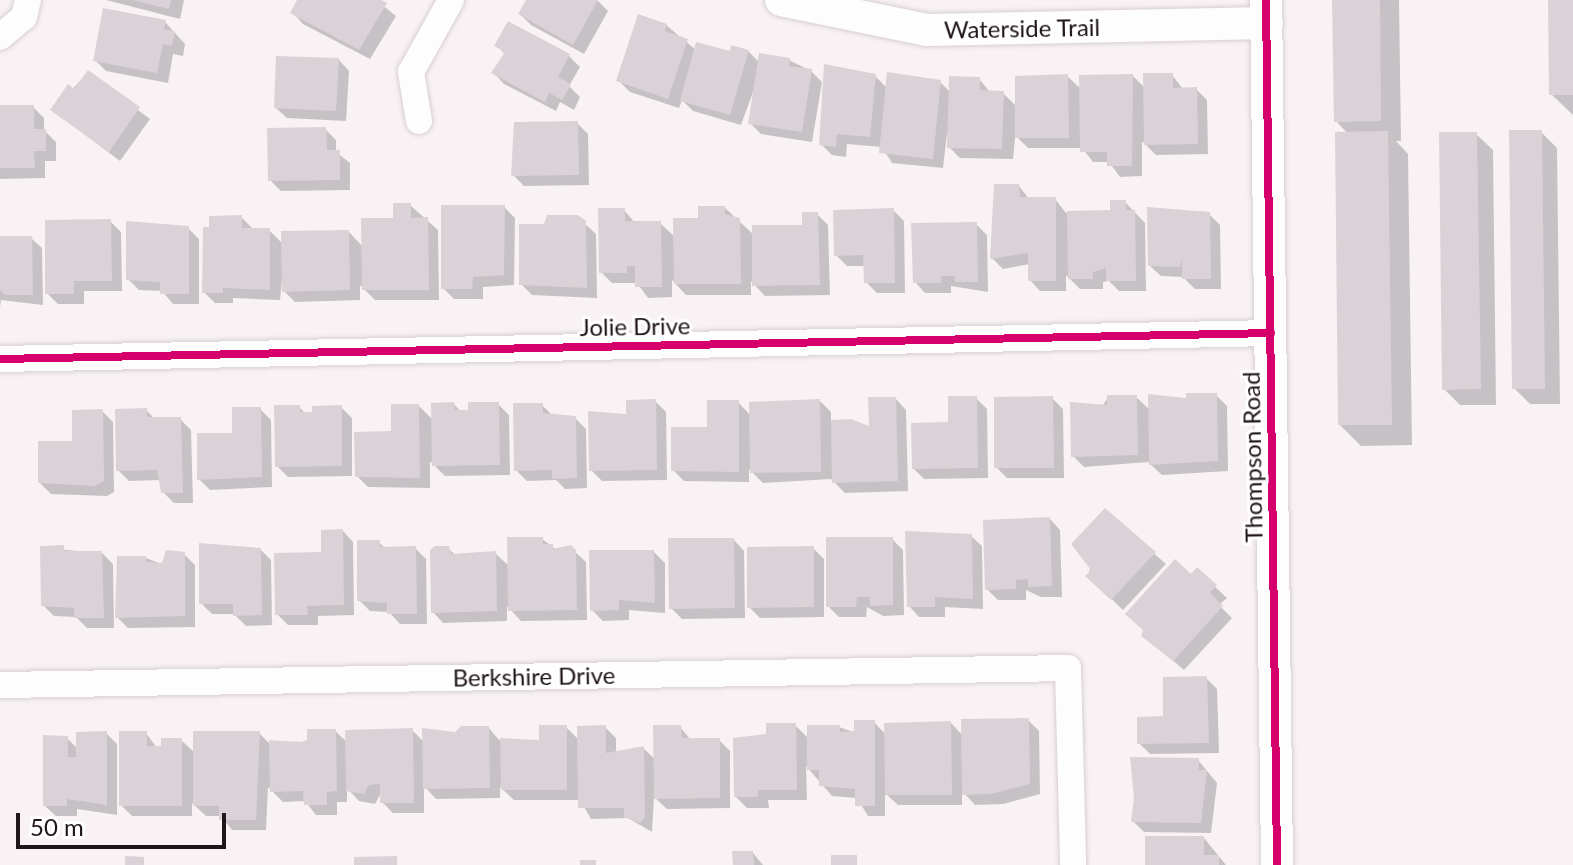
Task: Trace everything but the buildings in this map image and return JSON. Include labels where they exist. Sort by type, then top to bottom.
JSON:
[{"type":"street","points":[[0,37],[24,17],[28,0]]},
{"type":"street","points":[[419,121],[411,72],[451,0]]},
{"type":"street","name":"Waterside Trail","points":[[781,0],[927,30],[1266,12]]},
{"type":"street","name":"Thompson Road","points":[[1266,12],[1277,865]]},
{"type":"street","name":"Jolie Drive","points":[[0,359],[1271,333]]},
{"type":"street","name":"Berkshire Drive","points":[[0,685],[1068,668],[1073,865]]},
{"type":"cycle path","points":[[1266,0],[1277,865]]},
{"type":"cycle path","points":[[0,359],[1271,333]]}]
